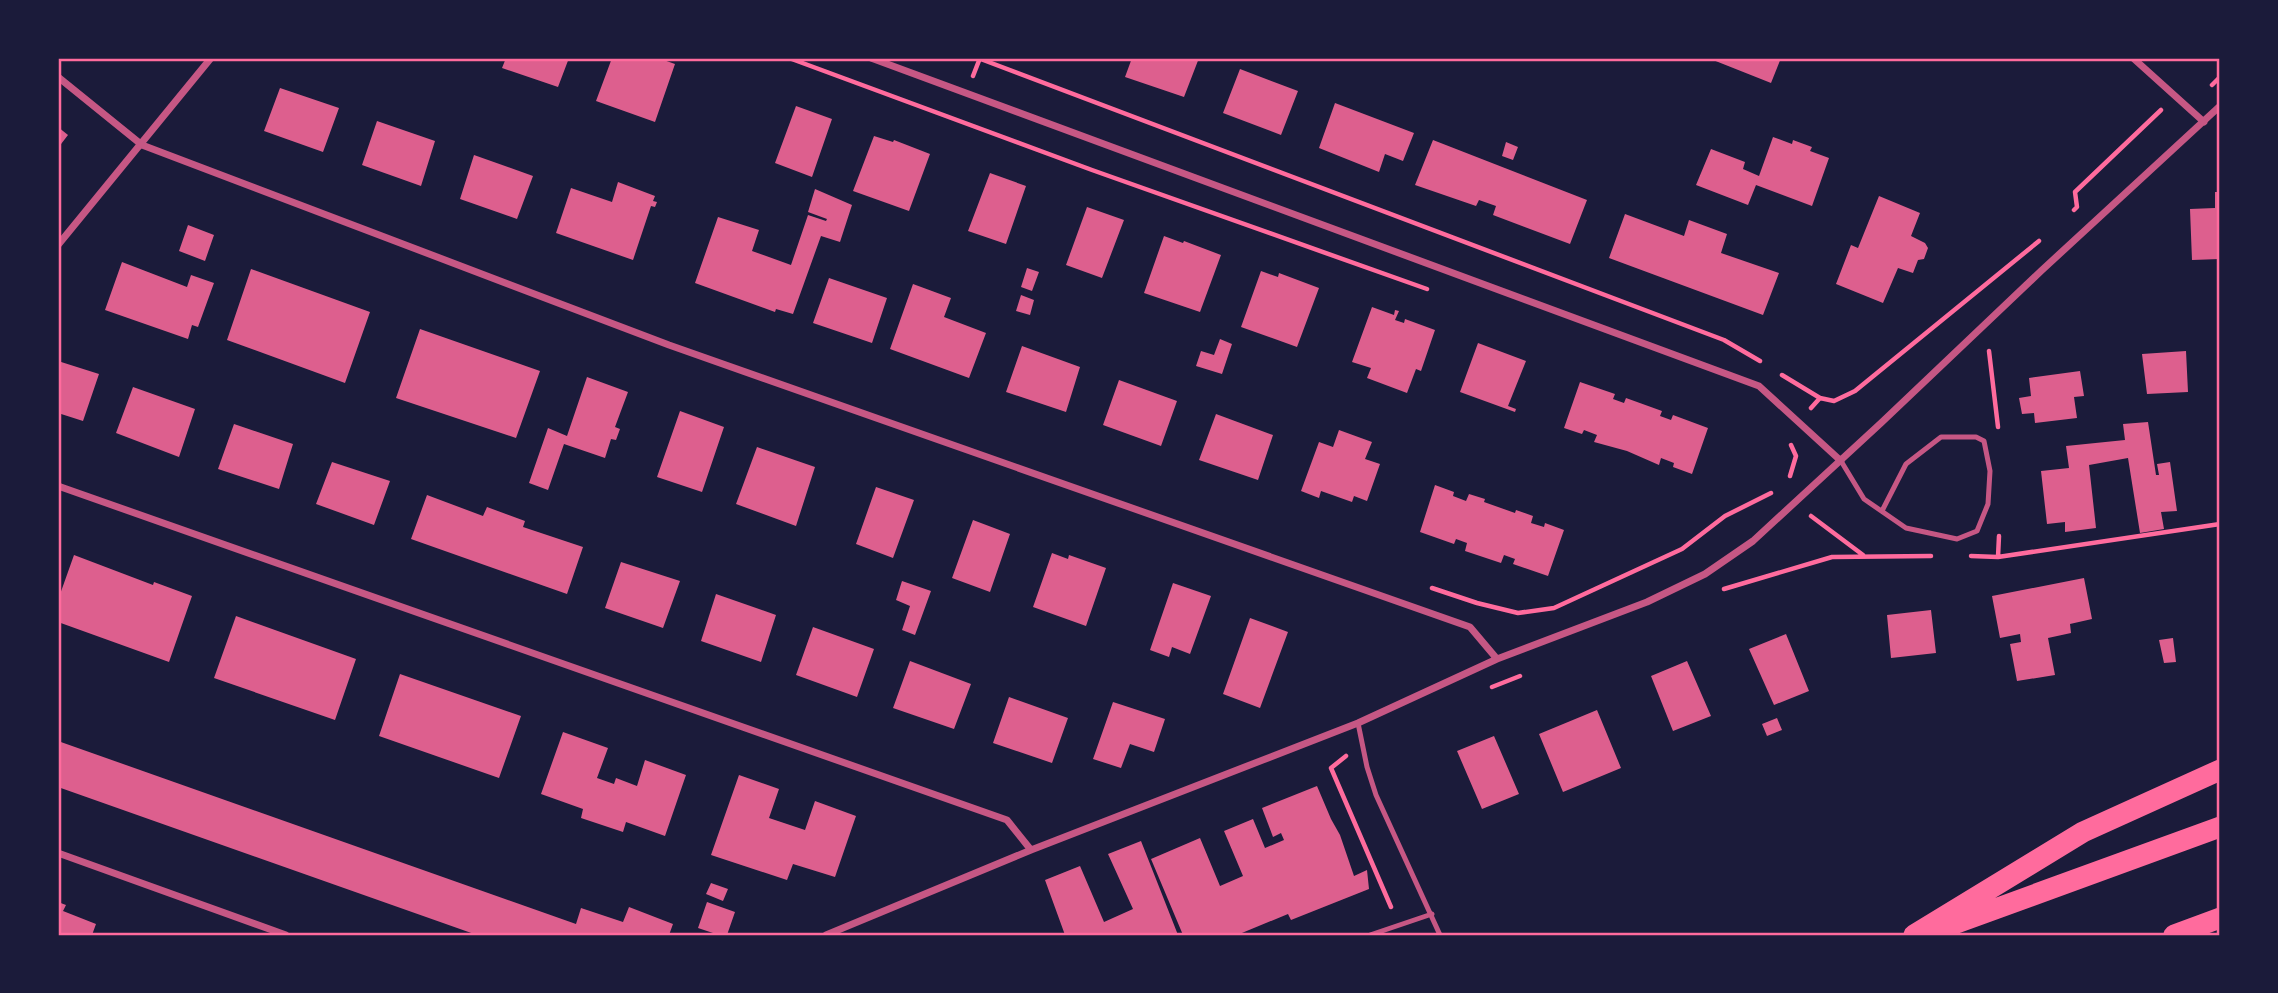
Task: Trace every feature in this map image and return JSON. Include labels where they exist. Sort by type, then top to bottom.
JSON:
[{"type":"highway","points":[[1914,935],[2083,832],[2220,770]]},
{"type":"highway","points":[[1924,935],[2220,827]]},
{"type":"highway","points":[[2174,935],[2220,918]]},
{"type":"street","points":[[58,245],[211,58]]},
{"type":"street","points":[[871,58],[1747,381],[1759,386],[1841,461]]},
{"type":"street","points":[[2133,58],[2204,122]]},
{"type":"street","points":[[58,77],[142,145],[669,345],[1469,627],[1497,659]]},
{"type":"street","points":[[826,935],[1031,850],[1358,723],[1497,659],[1647,602],[1704,574],[1753,541],[2220,106]]},
{"type":"street","points":[[58,486],[1007,820],[1031,850]]},
{"type":"street","points":[[58,853],[286,935]]},
{"type":"lane","points":[[1841,461],[1864,499],[1906,528],[1958,539],[1977,531],[1988,505],[1990,471],[1984,441],[1976,437],[1941,437],[1906,464],[1882,511]]},
{"type":"lane","points":[[1358,723],[1376,794],[1440,935]]},
{"type":"lane","points":[[1370,935],[1432,914]]},
{"type":"path","points":[[789,58],[1092,170],[1430,290]]},
{"type":"path","points":[[978,58],[1724,340],[1767,366]]},
{"type":"path","points":[[2070,214],[2077,207],[2075,192],[2176,96]]},
{"type":"path","points":[[1777,372],[1820,398],[1834,401],[1855,391],[2044,236]]},
{"type":"path","points":[[1428,587],[1518,613],[1554,608],[1682,549],[1725,516],[1782,487],[1793,470],[1796,456],[1786,434],[1820,398]]},
{"type":"path","points":[[1782,487],[1813,517],[1864,555]]},
{"type":"path","points":[[1958,556],[1998,556],[2220,524]]},
{"type":"path","points":[[1720,591],[1832,556],[1944,556]]},
{"type":"path","points":[[1490,688],[1529,672]]},
{"type":"path","points":[[1363,742],[1331,768],[1399,924]]},
{"type":"building","points":[[506,58],[569,58],[558,87],[502,68]]},
{"type":"building","points":[[612,58],[658,58],[675,64],[655,122],[596,101]]},
{"type":"building","points":[[1132,58],[1199,58],[1184,97],[1125,77]]},
{"type":"building","points":[[1708,58],[1781,58],[1771,83]]},
{"type":"building","points":[[1240,69],[1298,91],[1281,135],[1223,113]]},
{"type":"building","points":[[280,88],[339,108],[323,152],[264,131]]},
{"type":"building","points":[[1335,103],[1414,133],[1403,161],[1385,154],[1379,172],[1319,148]]},
{"type":"building","points":[[796,106],[832,119],[812,177],[775,163]]},
{"type":"building","points":[[377,121],[435,141],[421,186],[362,165]]},
{"type":"building","points":[[58,127],[68,135],[58,148]]},
{"type":"building","points":[[874,136],[893,142],[894,140],[930,154],[909,211],[853,191]]},
{"type":"building","points":[[1773,137],[1812,147],[1810,151],[1829,158],[1812,206],[1756,185],[1748,205],[1696,185],[1711,149],[1745,162],[1743,169],[1759,176]]},
{"type":"building","points":[[1433,140],[1587,200],[1570,244],[1493,215],[1496,206],[1479,200],[1476,206],[1415,185]]},
{"type":"building","points":[[1506,142],[1518,147],[1513,160],[1502,156]]},
{"type":"building","points":[[474,155],[533,176],[517,219],[460,199]]},
{"type":"building","points":[[990,173],[1026,186],[1006,244],[968,231]]},
{"type":"building","points":[[618,182],[655,196],[653,201],[657,202],[655,207],[651,206],[633,260],[556,233],[571,188],[612,202]]},
{"type":"building","points":[[815,189],[852,205],[840,242],[821,236],[793,314],[776,309],[775,312],[695,283],[718,217],[759,230],[752,251],[791,265],[808,215],[826,221],[827,219],[808,212]]},
{"type":"building","points":[[2215,192],[2220,192],[2220,259],[2192,260],[2190,209],[2215,208]]},
{"type":"building","points":[[1879,196],[1920,213],[1911,236],[1925,243],[1928,248],[1924,259],[1918,260],[1913,273],[1898,268],[1883,303],[1836,284],[1851,245],[1858,248]]},
{"type":"building","points":[[1087,207],[1124,220],[1102,278],[1066,265]]},
{"type":"building","points":[[1625,214],[1684,236],[1689,220],[1727,234],[1721,253],[1779,273],[1763,315],[1609,258]]},
{"type":"building","points":[[188,225],[214,235],[205,261],[179,251]]},
{"type":"building","points":[[1164,236],[1221,255],[1200,312],[1144,293]]},
{"type":"building","points":[[122,262],[187,287],[191,275],[214,283],[198,327],[192,325],[188,339],[105,310]]},
{"type":"building","points":[[1027,268],[1039,272],[1032,291],[1021,287]]},
{"type":"building","points":[[251,269],[370,312],[345,383],[227,340]]},
{"type":"building","points":[[1261,271],[1278,277],[1279,273],[1319,288],[1297,347],[1241,327]]},
{"type":"building","points":[[829,278],[887,298],[872,343],[813,323]]},
{"type":"building","points":[[913,284],[951,298],[944,317],[986,333],[969,378],[890,349]]},
{"type":"building","points":[[1021,295],[1034,300],[1030,315],[1016,311]]},
{"type":"building","points":[[1372,307],[1394,315],[1395,310],[1399,311],[1395,320],[1404,323],[1405,319],[1435,330],[1421,371],[1416,369],[1407,393],[1367,378],[1371,368],[1352,362]]},
{"type":"building","points":[[2217,310],[2220,310],[2220,335],[2218,335]]},
{"type":"building","points":[[420,329],[540,371],[516,438],[396,398]]},
{"type":"building","points":[[1220,339],[1232,344],[1222,374],[1196,366],[1201,351],[1214,355]]},
{"type":"building","points":[[1478,343],[1526,361],[1508,406],[1516,409],[1515,412],[1460,392]]},
{"type":"building","points":[[1022,346],[1080,367],[1066,412],[1006,392]]},
{"type":"building","points":[[2186,351],[2188,392],[2147,394],[2142,354]]},
{"type":"building","points":[[58,361],[99,374],[83,421],[58,413]]},
{"type":"building","points":[[2080,371],[2084,396],[2074,397],[2077,418],[2035,423],[2034,413],[2022,414],[2019,398],[2031,396],[2029,378]]},
{"type":"building","points":[[587,377],[628,392],[615,427],[620,429],[616,440],[611,439],[605,458],[564,444],[548,490],[529,483],[548,428],[567,436]]},
{"type":"building","points":[[1119,380],[1177,401],[1161,446],[1103,425]]},
{"type":"building","points":[[1580,382],[1615,394],[1613,399],[1624,403],[1626,398],[1662,411],[1660,416],[1671,420],[1673,415],[1708,428],[1692,474],[1673,467],[1674,463],[1661,458],[1659,465],[1627,451],[1594,442],[1597,435],[1584,430],[1582,434],[1564,428]]},
{"type":"building","points":[[133,387],[195,409],[179,457],[116,433]]},
{"type":"building","points":[[680,411],[724,427],[702,492],[657,477]]},
{"type":"building","points":[[1216,414],[1273,435],[1258,480],[1199,460]]},
{"type":"building","points":[[2148,422],[2156,475],[2159,475],[2157,464],[2170,462],[2177,511],[2161,512],[2164,529],[2140,533],[2128,458],[2089,465],[2096,528],[2065,532],[2065,522],[2047,524],[2041,471],[2069,468],[2066,446],[2125,440],[2123,424]]},
{"type":"building","points":[[234,424],[293,444],[279,489],[218,469]]},
{"type":"building","points":[[1339,430],[1372,442],[1365,459],[1380,464],[1367,501],[1354,496],[1352,502],[1321,491],[1319,498],[1301,491],[1319,442],[1333,447]]},
{"type":"building","points":[[757,447],[815,467],[796,526],[736,504]]},
{"type":"building","points":[[332,462],[390,481],[374,525],[316,504]]},
{"type":"building","points":[[1435,485],[1454,492],[1453,496],[1466,501],[1469,494],[1515,513],[1516,510],[1533,516],[1531,523],[1544,527],[1545,523],[1564,530],[1548,576],[1513,564],[1515,559],[1504,555],[1501,563],[1465,551],[1467,543],[1456,539],[1454,544],[1420,532]]},
{"type":"building","points":[[876,487],[914,500],[893,558],[856,544]]},
{"type":"building","points":[[427,495],[483,516],[487,507],[525,521],[523,527],[583,547],[567,594],[411,539]]},
{"type":"building","points":[[973,520],[1010,534],[990,592],[952,578]]},
{"type":"building","points":[[1052,553],[1068,559],[1069,555],[1106,568],[1086,626],[1033,607]]},
{"type":"building","points":[[74,555],[153,585],[154,582],[192,596],[169,662],[58,622],[58,600]]},
{"type":"building","points":[[621,562],[680,581],[663,628],[605,608]]},
{"type":"building","points":[[2084,578],[2092,619],[2070,624],[2071,633],[2048,638],[2055,675],[2017,681],[2010,644],[2021,642],[2020,634],[2000,638],[1992,596]]},
{"type":"building","points":[[902,581],[931,591],[915,635],[902,630],[910,606],[896,600]]},
{"type":"building","points":[[1173,583],[1211,596],[1190,654],[1172,647],[1169,657],[1150,650]]},
{"type":"building","points":[[716,594],[776,615],[761,662],[701,641]]},
{"type":"building","points":[[1931,610],[1936,653],[1891,658],[1887,615]]},
{"type":"building","points":[[236,616],[356,659],[335,720],[214,678]]},
{"type":"building","points":[[1250,618],[1288,632],[1260,708],[1223,694]]},
{"type":"building","points":[[813,627],[874,649],[857,697],[796,675]]},
{"type":"building","points":[[1786,634],[1809,691],[1774,705],[1749,649]]},
{"type":"building","points":[[2173,638],[2176,662],[2164,663],[2159,640]]},
{"type":"building","points":[[910,661],[971,684],[954,729],[893,708]]},
{"type":"building","points":[[1687,661],[1711,716],[1673,731],[1651,676]]},
{"type":"building","points":[[400,674],[521,716],[499,778],[379,736]]},
{"type":"building","points":[[1009,697],[1068,718],[1052,763],[993,743]]},
{"type":"building","points":[[1113,702],[1165,719],[1154,752],[1130,744],[1121,768],[1093,759]]},
{"type":"building","points":[[1597,710],[1621,768],[1563,792],[1539,734]]},
{"type":"building","points":[[1777,718],[1782,730],[1767,736],[1762,724]]},
{"type":"building","points":[[563,732],[608,748],[597,778],[614,784],[616,778],[637,786],[645,760],[686,775],[665,836],[626,822],[623,832],[581,818],[583,809],[541,794]]},
{"type":"building","points":[[1494,736],[1519,794],[1482,809],[1457,751]]},
{"type":"building","points":[[58,741],[576,924],[581,908],[623,922],[629,907],[673,924],[669,935],[477,935],[58,787]]},
{"type":"building","points":[[739,775],[779,789],[769,818],[805,830],[815,801],[856,816],[835,877],[793,864],[787,880],[711,855]]},
{"type":"building","points":[[1317,786],[1340,835],[1354,876],[1367,870],[1369,889],[1291,920],[1288,914],[1237,935],[1183,935],[1151,859],[1200,838],[1220,886],[1243,876],[1224,831],[1253,819],[1265,848],[1284,840],[1281,833],[1273,837],[1262,808]]},
{"type":"building","points":[[1141,841],[1178,935],[1065,935],[1045,880],[1080,866],[1104,922],[1133,909],[1108,854]]},
{"type":"building","points":[[711,883],[728,889],[723,901],[706,894]]},
{"type":"building","points":[[58,902],[66,905],[63,911],[96,924],[92,935],[58,935]]},
{"type":"building","points":[[707,902],[735,912],[727,935],[698,928]]}]
